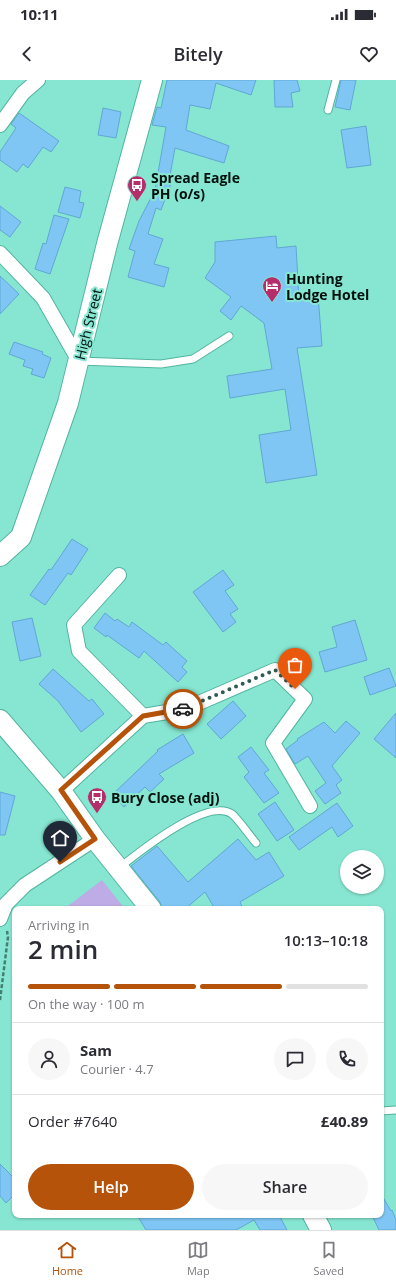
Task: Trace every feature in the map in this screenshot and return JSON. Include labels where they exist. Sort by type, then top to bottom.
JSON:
[{"type":"main road","name":"High Street","points":[[0,556],[21,537],[68,403],[108,244],[152,80]]},
{"type":"main road","points":[[0,720],[61,790],[95,839],[149,906]]},
{"type":"main road","points":[[314,1218],[321,1230]]},
{"type":"street","points":[[0,125],[23,93],[38,80]]},
{"type":"street","points":[[0,254],[43,298],[78,361]]},
{"type":"street","points":[[119,575],[74,625],[79,651],[143,716]]},
{"type":"street","points":[[61,790],[143,716],[185,709],[275,670],[305,698],[273,743],[310,806]]},
{"type":"street","points":[[2,915],[6,904],[25,885],[95,839]]},
{"type":"lane","points":[[328,110],[336,80]]},
{"type":"lane","points":[[78,361],[161,364],[193,359],[229,336]]},
{"type":"lane","points":[[117,865],[167,832],[210,812],[222,810],[232,814],[256,843]]},
{"type":"lane","points":[[384,1111],[396,1110]]},
{"type":"path","points":[[0,1000],[8,937],[2,915]]},
{"type":"shaded area","points":[[102,880],[123,906],[68,906]]},
{"type":"building","points":[[167,80],[256,80],[251,95],[216,83],[210,109],[190,105],[186,130],[229,146],[224,163],[175,148],[169,181],[172,181],[161,210],[156,208],[148,234],[163,239],[154,264],[169,268],[164,287],[128,277],[135,251],[129,249],[139,221],[155,190],[166,127],[152,125],[157,107],[161,108]]},
{"type":"building","points":[[274,80],[297,80],[300,91],[291,93],[293,107],[275,107]]},
{"type":"building","points":[[341,80],[356,80],[350,110],[335,107]]},
{"type":"building","points":[[103,108],[121,112],[116,138],[98,135]]},
{"type":"building","points":[[19,113],[59,141],[51,152],[43,147],[28,168],[23,164],[17,172],[0,160],[0,152],[16,128],[11,124]]},
{"type":"building","points":[[366,126],[371,165],[347,168],[341,130]]},
{"type":"building","points":[[65,187],[81,191],[79,202],[84,203],[80,218],[58,212]]},
{"type":"building","points":[[0,206],[21,222],[10,237],[0,230]]},
{"type":"building","points":[[54,215],[69,219],[50,274],[35,269],[43,243],[46,244]]},
{"type":"building","points":[[276,236],[277,248],[296,246],[299,298],[318,295],[322,346],[297,348],[317,475],[266,483],[259,435],[291,430],[285,389],[230,398],[227,376],[272,369],[264,323],[241,306],[231,320],[220,311],[231,297],[205,278],[215,262],[215,242]]},
{"type":"building","points":[[0,276],[19,294],[0,314]]},
{"type":"building","points":[[14,342],[43,352],[42,354],[51,358],[44,378],[31,374],[33,369],[23,366],[25,360],[9,354]]},
{"type":"building","points":[[72,539],[88,549],[71,575],[68,573],[45,605],[30,595],[49,569],[51,570]]},
{"type":"building","points":[[223,570],[234,585],[225,591],[238,609],[230,614],[236,622],[223,632],[193,592]]},
{"type":"building","points":[[105,613],[115,621],[117,619],[129,627],[132,622],[163,645],[166,642],[187,661],[182,667],[187,672],[178,682],[144,651],[139,658],[107,635],[106,637],[94,628]]},
{"type":"building","points":[[32,618],[41,656],[20,661],[12,622]]},
{"type":"building","points":[[355,620],[367,660],[325,672],[319,652],[337,647],[332,627]]},
{"type":"building","points":[[389,668],[396,686],[370,695],[364,677]]},
{"type":"building","points":[[53,669],[89,701],[92,699],[104,714],[81,732],[58,701],[39,684]]},
{"type":"building","points":[[233,701],[246,716],[221,739],[207,724]]},
{"type":"building","points":[[396,713],[396,758],[374,739]]},
{"type":"building","points":[[346,721],[360,733],[332,766],[342,780],[336,785],[341,793],[325,804],[315,791],[326,783],[308,756],[295,764],[286,749],[298,740],[297,739],[324,722],[335,733]]},
{"type":"building","points":[[183,734],[194,753],[159,774],[164,779],[150,792],[145,787],[124,807],[112,795],[158,751],[157,750]]},
{"type":"building","points":[[251,747],[269,770],[264,773],[279,793],[264,803],[244,777],[249,772],[238,757]]},
{"type":"building","points":[[0,792],[15,796],[5,835],[0,835]]},
{"type":"building","points":[[275,802],[294,830],[277,841],[258,814]]},
{"type":"building","points":[[337,803],[353,826],[338,837],[332,827],[299,850],[289,837]]},
{"type":"building","points":[[238,839],[256,860],[269,852],[284,876],[240,902],[242,906],[213,906],[205,892],[189,906],[161,906],[160,902],[131,866],[157,846],[188,882]]},
{"type":"building","points":[[0,1164],[12,1176],[12,1197],[6,1203],[0,1196]]},
{"type":"building","points":[[384,1199],[391,1211],[392,1210],[396,1220],[396,1230],[379,1230],[373,1218],[384,1218]]},
{"type":"building","points":[[139,1218],[281,1218],[287,1230],[260,1230],[254,1220],[236,1230],[146,1230]]},
{"type":"way so far","points":[[183,709],[275,670],[295,689]]},
{"type":"place","name":"Spread Eagle PH (o/s)","points":[[137,202]]},
{"type":"place","name":"Hunting Lodge Hotel","points":[[272,303]]},
{"type":"place","name":"Bury Close (adj)","points":[[97,814]]},
{"type":"route","points":[[60,862],[95,839],[61,790],[143,716],[183,709]]}]
